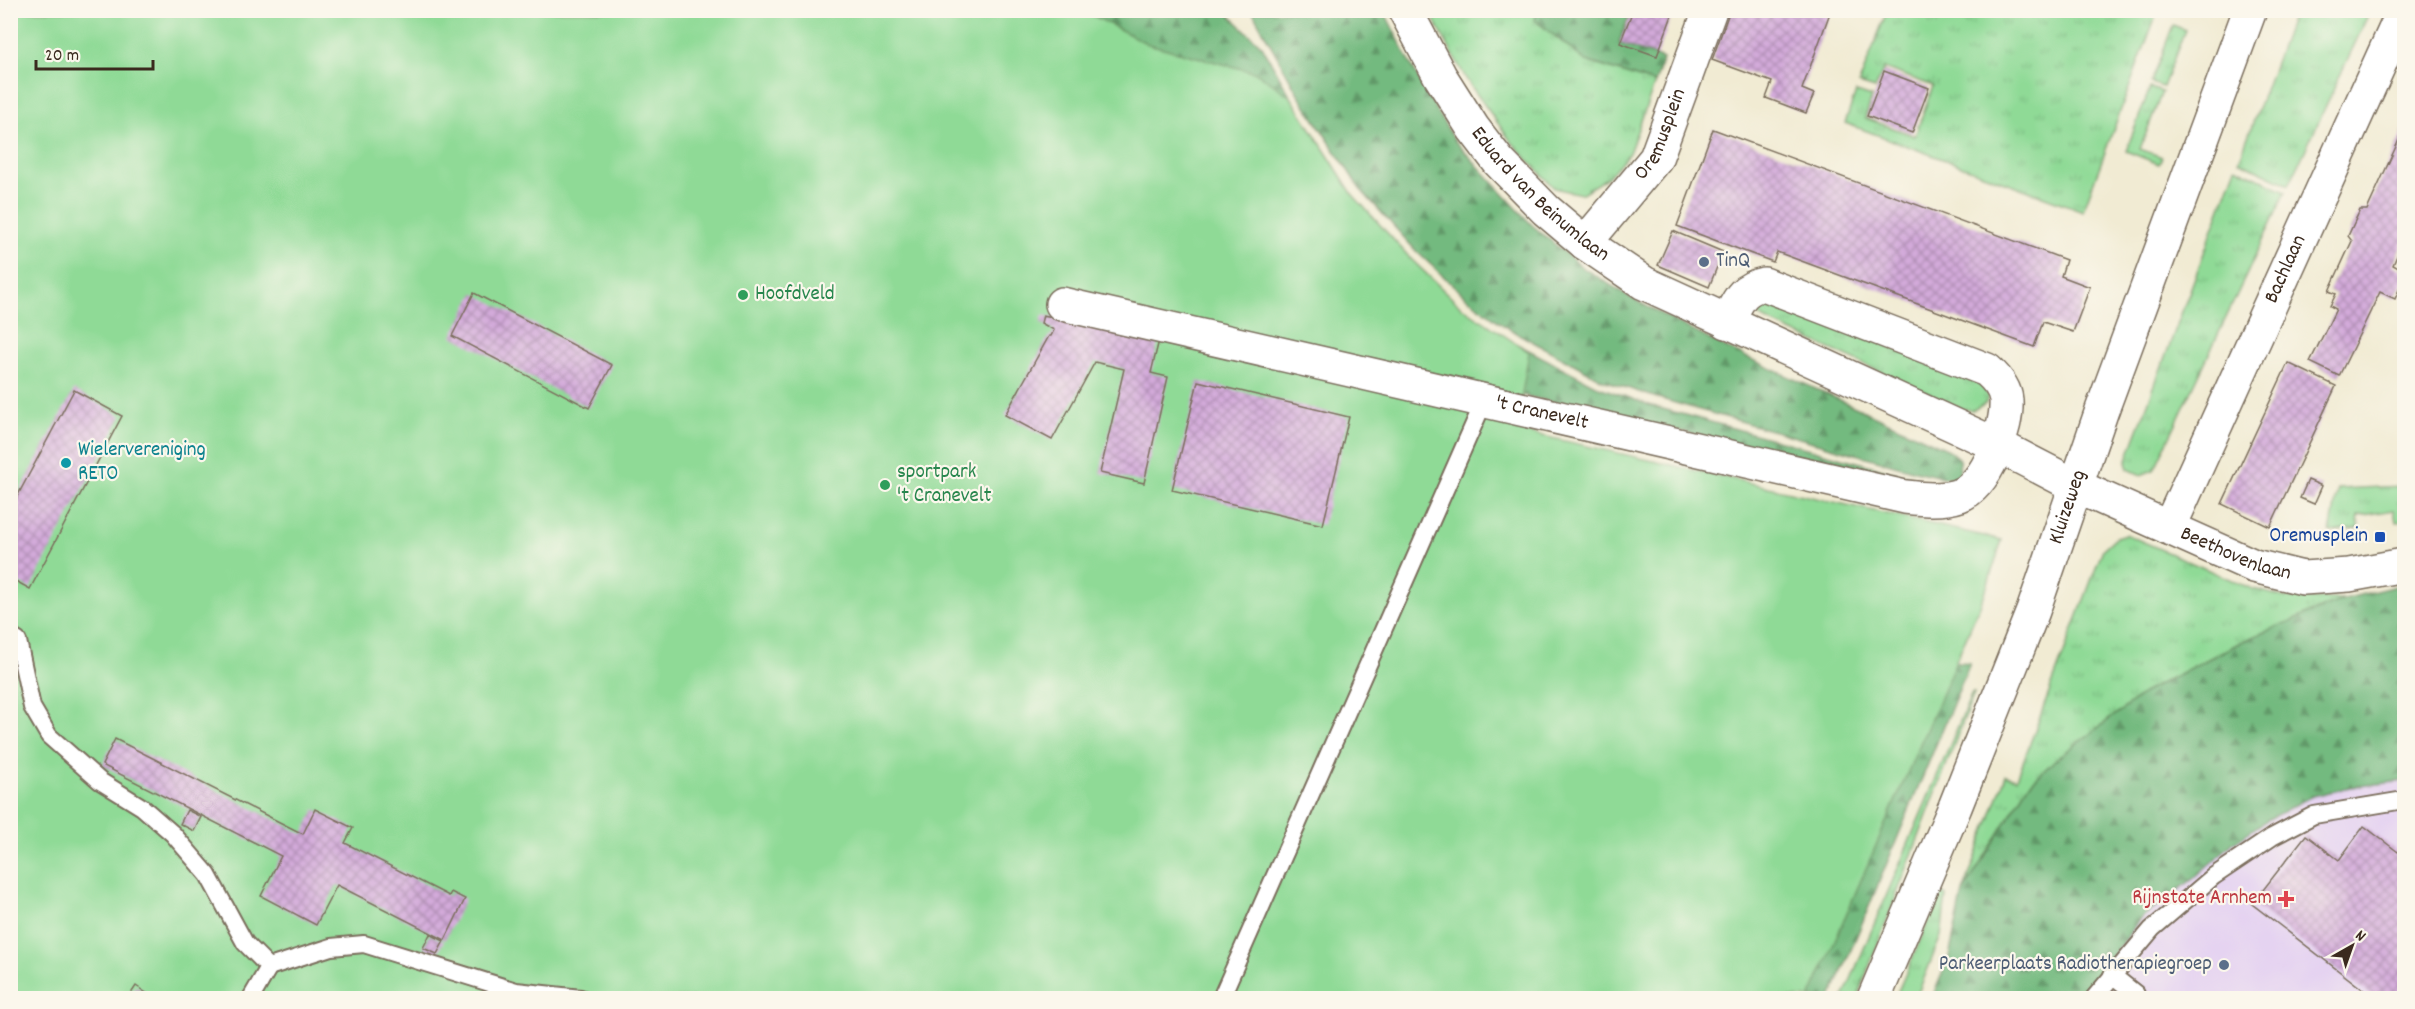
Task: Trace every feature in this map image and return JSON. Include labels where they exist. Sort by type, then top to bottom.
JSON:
[{"type":"street","name":"Eduard van Beinumlaan","points":[[1405,10],[1440,76],[1473,128],[1499,162],[1546,210],[1585,243],[1644,283],[1999,447],[2076,486]]},
{"type":"street","name":"Oremusplein","points":[[1585,243],[1656,158],[1710,10]]},
{"type":"street","name":"Kluizeweg","points":[[1874,999],[1955,807],[2030,619],[2106,399],[2250,10]]},
{"type":"street","name":"Bachlaan","points":[[2169,528],[2404,10]]},
{"type":"street","points":[[1727,322],[1742,294],[1750,287],[1764,284],[1987,370],[1997,379],[2006,398],[1999,447]]},
{"type":"street","name":"'t Cranevelt","points":[[1062,304],[1905,496],[1926,499],[1962,495],[1973,487],[1999,447]]},
{"type":"street","name":"Beethovenlaan","points":[[2076,486],[2254,566],[2303,578],[2349,575],[2404,565]]},
{"type":"lane","points":[[1221,999],[1485,399]]},
{"type":"lane","points":[[10,636],[18,641],[32,707],[49,736],[100,781],[142,807],[173,834],[208,876],[245,943],[269,967]]},
{"type":"lane","points":[[2094,999],[2112,975],[2161,921],[2214,876],[2272,837],[2314,815],[2404,800]]},
{"type":"lane","points":[[251,999],[269,967],[331,947],[364,944],[516,991],[581,999]]},
{"type":"lane","points":[[2112,975],[2136,994]]},
{"type":"shaded area","name":"Rijnstate Arnhem","points":[[2404,781],[2404,998],[2081,998],[2141,918],[2193,879],[2233,843],[2267,820],[2312,796],[2350,787]]},
{"type":"green space","points":[[1537,10],[1631,11],[1619,43],[1663,59],[1655,83],[1586,61],[1535,20]]},
{"type":"green space","name":"sportpark 't Cranevelt","points":[[10,11],[1084,11],[1148,44],[1257,73],[1291,97],[1353,195],[1411,259],[1459,305],[1529,352],[1516,430],[2002,540],[1984,596],[1810,998],[11,998]]},
{"type":"green space","points":[[1018,11],[1225,11],[1262,46],[1291,97],[1256,273]]},
{"type":"green space","points":[[1252,11],[1384,11],[1423,88],[1455,141],[1532,225],[1583,268],[1631,298],[1722,346],[1949,450],[1959,458],[1960,478],[1955,480],[1919,472],[1654,397],[1603,380],[1506,327],[1466,297],[1417,252],[1360,189],[1297,92]]},
{"type":"green space","points":[[1429,11],[1537,11],[1535,20],[1586,61],[1655,83],[1629,153],[1608,177],[1581,194],[1554,188],[1510,140],[1468,82]]},
{"type":"green space","points":[[1887,11],[2152,11],[2157,13],[2083,211],[1845,123],[1856,92],[1872,97],[1865,118],[1915,136],[1933,86],[1884,68],[1875,89],[1859,84]]},
{"type":"green space","points":[[2294,11],[2370,11],[2289,185],[2239,161]]},
{"type":"green space","points":[[2173,25],[2185,30],[2163,87],[2151,83]]},
{"type":"green space","points":[[2150,88],[2162,92],[2140,149],[2162,157],[2159,164],[2126,151]]},
{"type":"green space","points":[[2236,167],[2286,191],[2154,470],[2141,475],[2128,469],[2126,462]]},
{"type":"green space","points":[[1762,299],[1976,378],[1988,396],[1986,403],[1973,410],[1963,409],[1766,320],[1751,310]]},
{"type":"green space","points":[[1500,335],[1599,387],[1652,406],[1916,478],[1927,483],[1927,487],[1473,384]]},
{"type":"green space","points":[[2404,486],[2404,521],[2396,522],[2394,510],[2358,516],[2359,528],[2330,532],[2338,489]]},
{"type":"green space","points":[[2125,534],[2250,588],[2287,598],[2344,599],[2243,641],[2150,689],[2055,760],[2028,786],[1963,892],[2006,775],[2017,778],[2103,549],[2116,537]]},
{"type":"green space","points":[[2404,584],[2404,781],[2350,787],[2312,796],[2267,820],[2233,843],[2193,879],[2141,918],[2080,998],[1932,998],[1949,957],[1963,892],[2028,786],[2055,760],[2150,689],[2243,641],[2344,599]]},
{"type":"green space","points":[[1902,657],[1970,663],[1831,998],[1736,998]]},
{"type":"green space","points":[[1972,693],[1974,693],[1857,998],[1843,998]]},
{"type":"green space","points":[[1941,893],[1946,896],[1941,936],[1916,998],[1895,998]]},
{"type":"building","points":[[1633,10],[1674,10],[1657,56],[1620,43]]},
{"type":"building","points":[[1730,10],[1831,10],[1802,89],[1814,94],[1806,113],[1766,98],[1772,82],[1712,60]]},
{"type":"building","points":[[1884,71],[1929,88],[1912,133],[1867,116]]},
{"type":"building","points":[[1713,129],[2066,260],[2061,276],[2090,287],[2073,332],[2043,322],[2034,347],[1777,252],[1773,262],[1677,226]]},
{"type":"building","points":[[2404,129],[2404,240],[2393,265],[2404,271],[2404,278],[2395,299],[2380,292],[2339,376],[2310,362],[2336,309],[2330,306],[2336,294],[2329,291],[2352,241],[2348,236],[2360,210],[2367,210]]},
{"type":"building","points":[[1673,231],[1723,252],[1709,287],[1658,265]]},
{"type":"building","points":[[474,293],[612,365],[589,408],[452,336]]},
{"type":"building","points":[[1043,315],[1159,340],[1151,373],[1168,377],[1144,483],[1100,473],[1124,369],[1095,362],[1052,440],[1005,415],[1054,330],[1041,323]]},
{"type":"building","points":[[2288,363],[2336,386],[2270,527],[2222,504]]},
{"type":"building","points":[[1198,381],[1349,417],[1323,525],[1172,490]]},
{"type":"building","name":"Wielervereniging RETO","points":[[74,390],[122,416],[30,589],[10,578],[10,510]]},
{"type":"building","points":[[2308,480],[2322,486],[2314,504],[2300,498]]},
{"type":"building","points":[[115,739],[303,834],[315,809],[353,828],[345,843],[449,896],[451,892],[465,899],[445,940],[337,885],[316,925],[261,896],[281,856],[102,765]]},
{"type":"building","points":[[187,810],[201,817],[194,831],[180,824]]},
{"type":"building","points":[[2364,826],[2398,852],[2404,843],[2404,998],[2374,998],[2252,904],[2306,835],[2339,860]]},
{"type":"building","points":[[430,934],[444,941],[437,954],[423,948]]},
{"type":"building","points":[[136,986],[151,996],[149,998],[128,998]]},
{"type":"place","name":"TinQ","points":[[1704,262]]},
{"type":"place","name":"Hoofdveld","points":[[743,295]]},
{"type":"place","name":"Wielervereniging RETO","points":[[66,463]]},
{"type":"place","name":"sportpark 't Cranevelt","points":[[885,485]]},
{"type":"place","name":"Oremusplein","points":[[2380,537]]},
{"type":"place","name":"Rijnstate Arnhem","points":[[2286,899]]},
{"type":"place","name":"Parkeerplaats Radiotherapiegroep","points":[[2224,965]]}]
